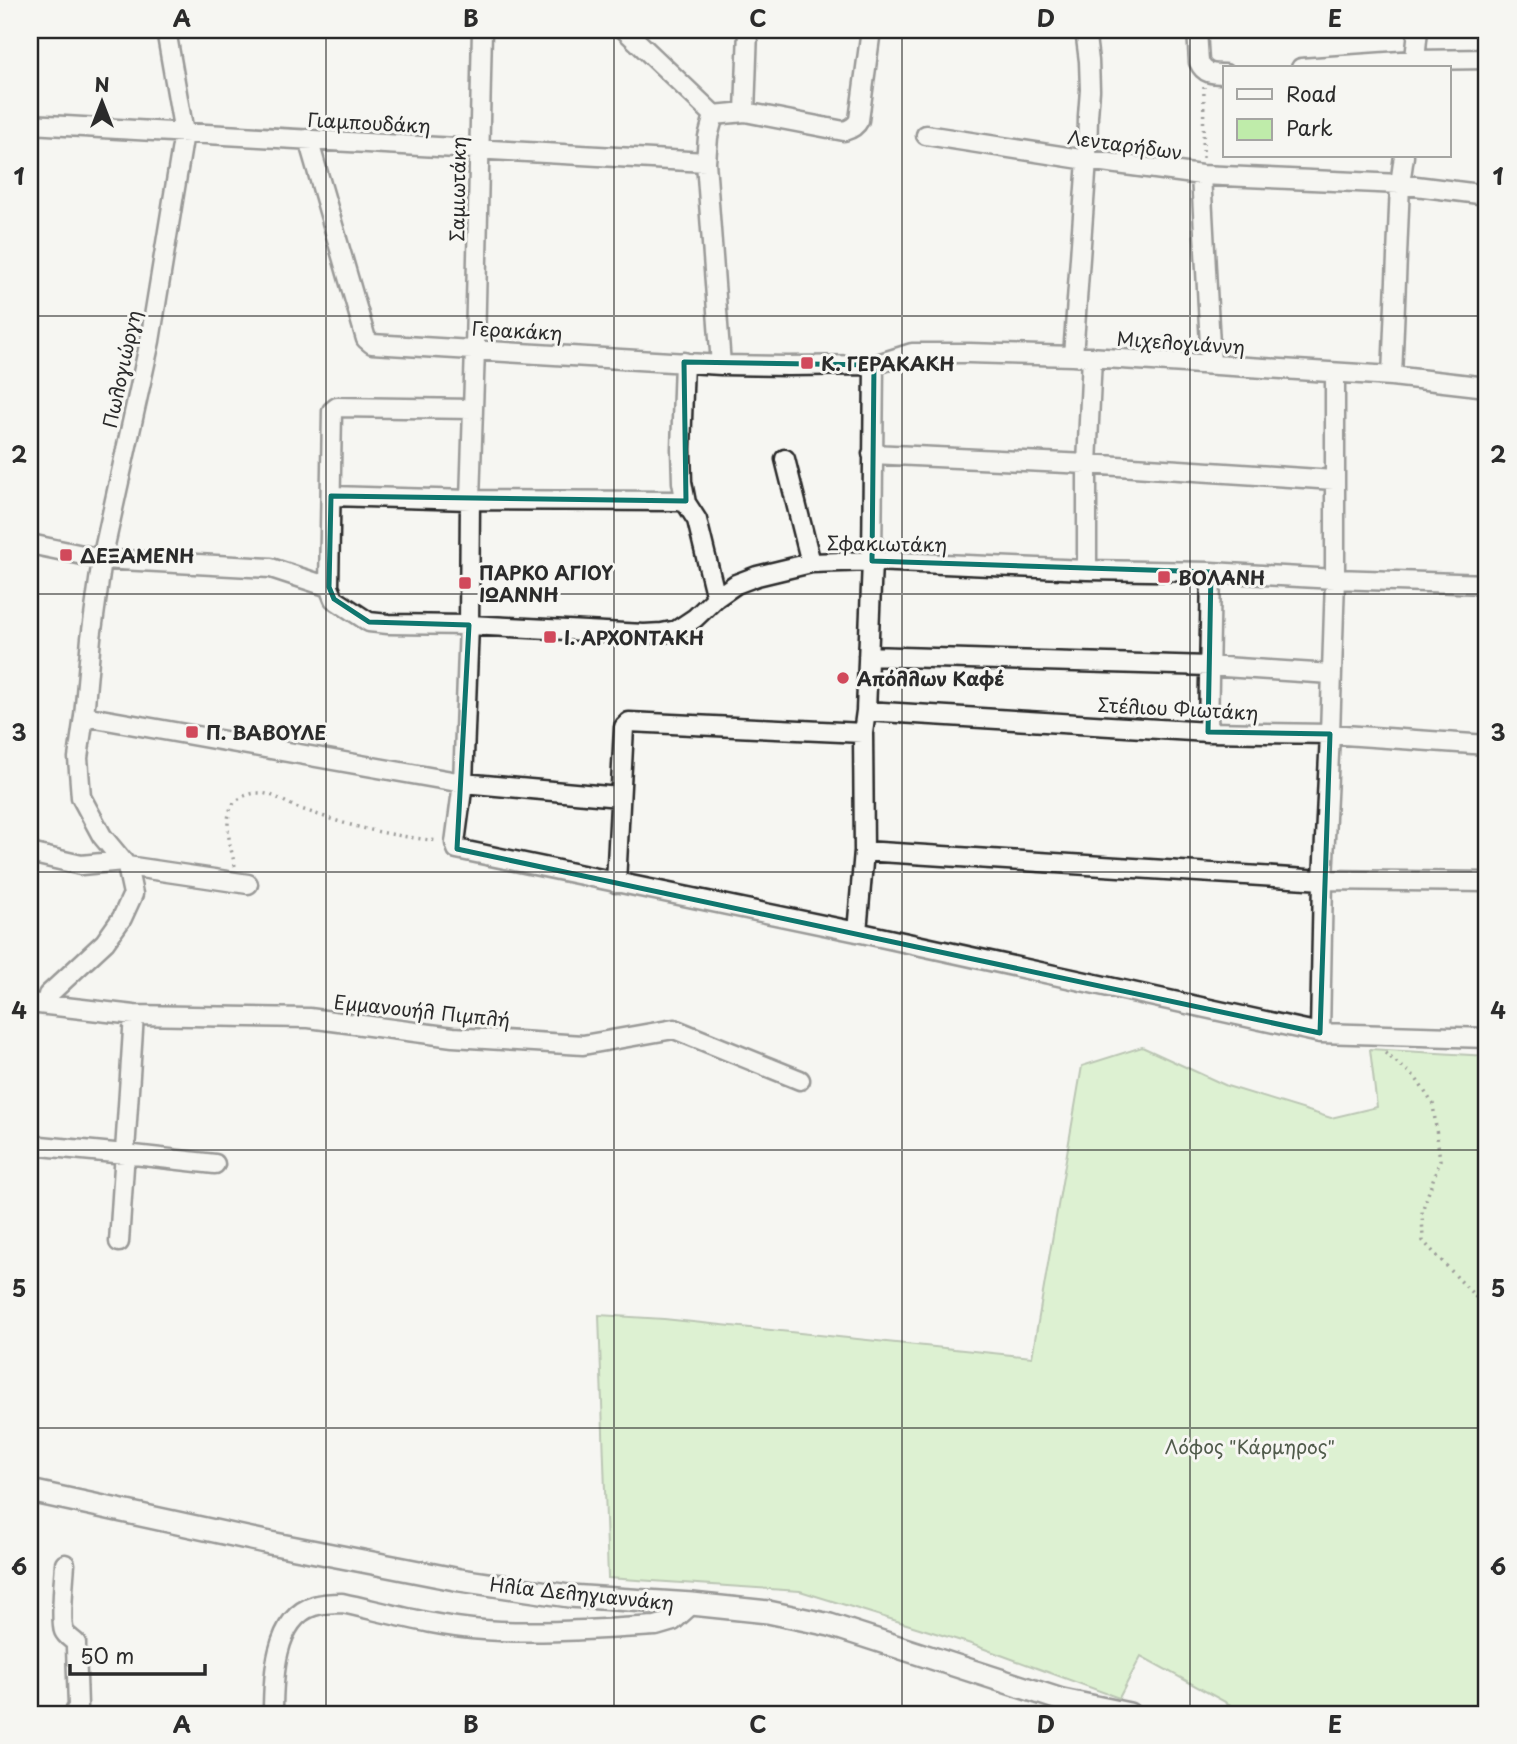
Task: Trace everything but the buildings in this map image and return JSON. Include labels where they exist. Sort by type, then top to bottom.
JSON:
[{"type":"street","name":"Πωλογιώργη","points":[[125,864],[102,836],[81,797],[78,758],[102,559],[150,341],[184,133],[166,30]]},
{"type":"street","name":"Σαμιωτάκη","points":[[455,843],[463,783],[469,625],[482,30]]},
{"type":"street","points":[[625,30],[714,115],[745,112],[844,131],[854,127],[859,120],[871,30]]},
{"type":"street","points":[[745,112],[748,30]]},
{"type":"street","points":[[1073,356],[1090,90],[1085,30]]},
{"type":"street","points":[[1197,30],[1199,62],[1205,71],[1223,74]]},
{"type":"street","points":[[1414,64],[1418,30]]},
{"type":"street","points":[[1358,66],[1487,59]]},
{"type":"street","points":[[714,115],[708,137],[706,162],[721,365]]},
{"type":"street","name":"Γιαμπουδάκη","points":[[30,124],[706,162]]},
{"type":"street","name":"Λενταρήδων","points":[[926,135],[1202,175],[1401,184],[1487,195]]},
{"type":"street","name":"Γερακάκη","points":[[308,139],[366,339],[372,344],[721,365],[874,365]]},
{"type":"street","points":[[1392,376],[1404,158]]},
{"type":"street","points":[[1202,175],[1211,364]]},
{"type":"street","name":"Μιχελογιάννη","points":[[874,365],[912,353],[1073,356],[1392,376],[1487,387]]},
{"type":"street","points":[[1087,570],[1087,464],[1092,357]]},
{"type":"street","points":[[684,362],[682,482],[686,503],[697,520],[716,598]]},
{"type":"street","points":[[857,932],[864,851],[863,733],[872,561],[874,365]]},
{"type":"street","points":[[1320,1033],[1335,579],[1335,373]]},
{"type":"street","points":[[329,587],[332,411],[337,407],[473,409]]},
{"type":"street","points":[[872,454],[1087,464],[1334,481]]},
{"type":"street","points":[[785,459],[811,563]]},
{"type":"street","points":[[331,496],[686,503]]},
{"type":"street","name":"Σφακιωτάκη","points":[[30,544],[102,559],[271,568],[329,587],[334,599],[369,622],[644,634],[677,630],[736,584],[811,563],[872,561],[1487,584]]},
{"type":"street","points":[[1208,732],[1212,572]]},
{"type":"street","points":[[868,656],[1209,666],[1331,674]]},
{"type":"street","name":"Στέλιου Φιωτάκη","points":[[866,711],[1208,732],[1330,734],[1487,745]]},
{"type":"street","points":[[84,716],[463,783],[619,797]]},
{"type":"street","points":[[616,883],[624,727],[629,722],[863,733]]},
{"type":"street","points":[[455,843],[461,850],[857,932],[1320,1033],[1487,1038]]},
{"type":"street","points":[[864,851],[1323,880],[1487,882]]},
{"type":"street","points":[[30,853],[81,865],[125,864],[243,884]]},
{"type":"street","points":[[38,1004],[105,942],[122,918],[133,894],[125,864]]},
{"type":"street","name":"Εµµανουήλ Πιµπλή","points":[[38,1004],[134,1015],[309,1018],[453,1037],[583,1045],[674,1029],[800,1080]]},
{"type":"street","points":[[119,1242],[134,1015]]},
{"type":"street","points":[[30,1145],[215,1164]]},
{"type":"street","name":"Ηλία Δεληγιαννάκη","points":[[30,1491],[270,1543],[460,1580],[569,1596],[768,1612],[830,1626],[1062,1700],[1129,1714]]},
{"type":"street","points":[[65,1564],[63,1628],[76,1643],[78,1706],[74,1714]]},
{"type":"street","points":[[273,1714],[275,1671],[285,1633],[297,1616],[312,1606],[342,1604],[481,1630],[526,1632],[656,1626],[673,1621],[692,1604]]},
{"type":"path","points":[[1202,175],[1205,71]]},
{"type":"path","points":[[243,884],[228,833],[228,816],[234,804],[245,795],[258,793],[274,796],[296,807],[337,821],[396,836],[455,843]]},
{"type":"path","points":[[1362,1034],[1415,1077],[1433,1104],[1440,1160],[1422,1211],[1423,1241],[1487,1309]]},
{"type":"highlighted area","points":[[684,362],[874,365],[872,561],[1211,572],[1208,732],[1330,734],[1320,1033],[457,849],[469,625],[369,622],[334,599],[329,587],[331,496],[686,501]]},
{"type":"green space","name":"Λόφος \"Κάρμηρος\"","points":[[1142,1047],[1227,1086],[1331,1118],[1377,1107],[1370,1049],[1487,1056],[1487,1714],[1247,1714],[1141,1656],[1119,1698],[971,1644],[800,1591],[608,1578],[599,1315],[664,1319],[1032,1357],[1082,1066]]},
{"type":"place","name":"Κ. ΓΕΡΑΚΑΚΗ","points":[[807,363]]},
{"type":"place","name":"ΔΕΞΑΜΕΝΗ","points":[[66,555]]},
{"type":"place","name":"ΒΟΛΑΝΗ","points":[[1164,577]]},
{"type":"place","name":"ΠΑΡΚΟ ΑΓΙΟΥ ΙΩΑΝΝΗ","points":[[465,583]]},
{"type":"place","name":"Ι. ΑΡΧΟΝΤΑΚΗ","points":[[550,637]]},
{"type":"place","name":"Απόλλων Καφέ","points":[[843,678]]},
{"type":"place","name":"Π. ΒΑΒΟΥΛΕ","points":[[192,732]]}]
